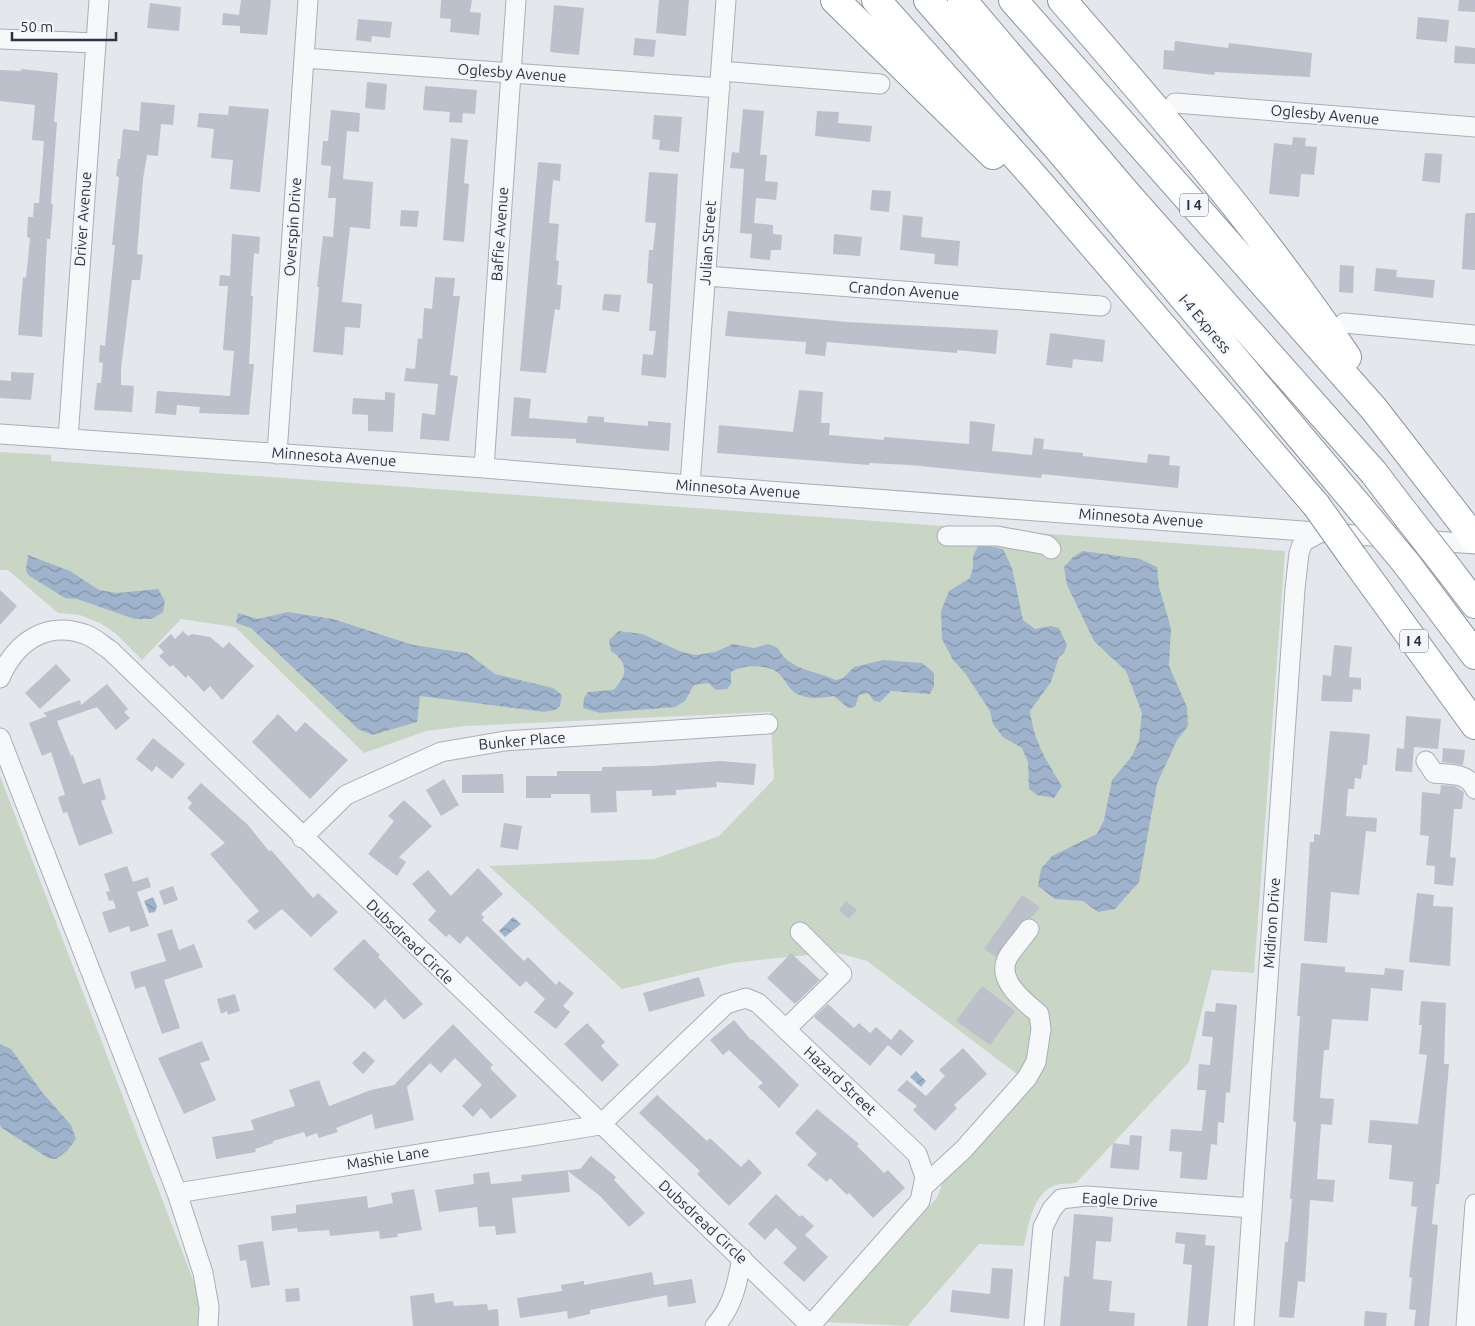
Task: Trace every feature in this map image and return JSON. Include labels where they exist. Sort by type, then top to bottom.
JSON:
[{"type":"highway","points":[[835,0],[991,154],[1036,179]]},
{"type":"highway","name":"I 4","points":[[876,0],[1036,179],[1316,505],[1355,546],[1475,725]]},
{"type":"highway","name":"I-4 Express","points":[[928,0],[1056,146],[1406,563],[1475,655]]},
{"type":"highway","name":"I-4 Express","points":[[962,0],[1134,201],[1374,473],[1475,604]]},
{"type":"highway","name":"I 4","points":[[1013,0],[1374,409],[1475,540]]},
{"type":"highway","points":[[1062,0],[1142,92],[1267,246],[1350,361],[1374,409]]},
{"type":"street","name":"Driver Avenue","points":[[68,439],[99,0]]},
{"type":"street","name":"Overspin Drive","points":[[277,454],[308,0]]},
{"type":"street","name":"Baffie Avenue","points":[[484,468],[516,0]]},
{"type":"street","name":"Julian Street","points":[[690,485],[726,0]]},
{"type":"street","points":[[0,39],[96,44]]},
{"type":"street","name":"Oglesby Avenue","points":[[304,58],[511,73],[880,84]]},
{"type":"street","name":"Oglesby Avenue","points":[[1175,102],[1475,127]]},
{"type":"street","name":"Crandon Avenue","points":[[706,276],[1101,306]]},
{"type":"street","points":[[1344,323],[1475,335]]},
{"type":"street","name":"Minnesota Avenue","points":[[0,434],[484,468],[1321,532],[1355,546],[1475,544]]},
{"type":"street","name":"Midiron Drive","points":[[1244,1326],[1295,589],[1299,553],[1303,542],[1321,532]]},
{"type":"street","points":[[947,536],[997,536],[1047,545],[1051,549]]},
{"type":"street","name":"Dubsdread Circle","points":[[0,678],[19,647],[36,635],[60,630],[88,636],[110,650],[302,838],[811,1326]]},
{"type":"street","name":"Bunker Place","points":[[302,838],[346,795],[441,752],[505,741],[768,724]]},
{"type":"street","points":[[0,738],[177,1193],[203,1272],[209,1307],[208,1326]]},
{"type":"street","points":[[1426,761],[1434,773],[1464,776],[1472,782],[1475,789]]},
{"type":"street","points":[[803,1326],[811,1326],[920,1201],[924,1186],[964,1149],[1027,1078],[1036,1062],[1041,1029],[1040,1014],[1017,996],[1006,973],[1007,959],[1029,929]]},
{"type":"street","points":[[786,1029],[842,974],[800,932]]},
{"type":"street","name":"Hazard Street","points":[[600,1125],[726,1004],[746,998],[758,1003],[917,1154],[926,1177],[924,1186]]},
{"type":"street","name":"Mashie Lane","points":[[177,1193],[600,1125]]},
{"type":"street","name":"Eagle Drive","points":[[1034,1326],[1043,1227],[1052,1209],[1061,1199],[1086,1196],[1252,1208]]},
{"type":"street","points":[[1466,1326],[1475,1204]]},
{"type":"street","points":[[715,1326],[727,1313],[736,1288],[742,1258]]},
{"type":"green space","points":[[0,452],[51,455],[51,461],[1285,551],[1254,973],[1212,970],[1189,1062],[1076,1183],[1056,1185],[1042,1195],[1033,1211],[1024,1246],[979,1244],[908,1326],[826,1322],[936,1199],[942,1182],[939,1164],[1017,1074],[867,961],[835,952],[731,963],[622,989],[489,866],[654,859],[719,836],[774,779],[770,712],[466,726],[426,731],[364,753],[235,627],[181,619],[142,660],[115,633],[100,623],[80,615],[58,613],[8,570],[0,570]]},
{"type":"green space","points":[[0,776],[200,1298],[198,1326],[0,1326]]},
{"type":"water","points":[[979,544],[1003,549],[1012,568],[1023,620],[1035,629],[1050,626],[1059,628],[1067,645],[1064,653],[1059,657],[1051,682],[1030,711],[1034,732],[1046,759],[1062,786],[1054,798],[1037,795],[1029,789],[1028,762],[1022,748],[1003,737],[993,724],[990,711],[965,673],[953,660],[942,639],[941,611],[949,591],[970,578],[973,568],[973,556]]},
{"type":"water","points":[[1083,551],[1140,559],[1157,567],[1159,587],[1171,628],[1169,666],[1187,707],[1188,726],[1177,740],[1157,784],[1139,882],[1115,909],[1098,912],[1083,901],[1055,899],[1038,886],[1041,869],[1052,856],[1097,834],[1104,820],[1112,780],[1132,756],[1139,740],[1142,713],[1126,671],[1094,641],[1067,585],[1064,567],[1073,557]]},
{"type":"water","points":[[28,555],[70,571],[99,590],[117,593],[158,589],[165,601],[163,612],[152,619],[135,619],[77,599],[65,598],[28,575],[26,570]]},
{"type":"water","points":[[288,612],[333,619],[413,645],[467,653],[495,674],[553,688],[562,695],[560,706],[555,710],[544,712],[420,696],[417,722],[372,735],[358,729],[251,628],[236,623],[238,613],[258,619]]},
{"type":"water","points":[[619,631],[642,634],[682,652],[696,655],[715,652],[733,644],[754,648],[768,644],[778,648],[789,661],[796,665],[836,680],[843,678],[854,667],[883,660],[922,663],[934,673],[934,686],[930,694],[891,691],[880,702],[874,701],[868,693],[859,695],[855,707],[848,708],[834,696],[814,698],[795,693],[777,672],[772,669],[754,666],[731,672],[731,684],[727,689],[716,690],[708,683],[694,685],[685,701],[675,707],[600,713],[583,708],[584,698],[588,692],[613,690],[622,680],[624,675],[623,665],[621,660],[611,651],[609,640]]},
{"type":"water","points":[[153,897],[157,906],[155,912],[149,913],[144,901]]},
{"type":"water","points":[[513,917],[521,924],[505,937],[499,931]]},
{"type":"water","points":[[0,1044],[11,1049],[42,1092],[71,1125],[76,1139],[67,1151],[56,1159],[48,1158],[0,1125]]},
{"type":"water","points":[[916,1071],[926,1081],[921,1087],[910,1077]]},
{"type":"building","points":[[241,0],[271,0],[267,35],[240,33],[240,26],[222,25],[223,13],[239,15]]},
{"type":"building","points":[[441,0],[472,0],[470,12],[481,13],[479,35],[450,32],[451,19],[440,18]]},
{"type":"building","points":[[659,0],[689,0],[686,36],[656,33]]},
{"type":"building","points":[[1459,0],[1475,0],[1475,12],[1458,11]]},
{"type":"building","points":[[150,3],[181,7],[179,31],[147,28]]},
{"type":"building","points":[[554,5],[584,8],[579,55],[550,52]]},
{"type":"building","points":[[1418,17],[1449,20],[1447,42],[1416,39]]},
{"type":"building","points":[[358,19],[392,22],[390,38],[372,36],[371,42],[356,40]]},
{"type":"building","points":[[635,38],[656,40],[654,57],[633,55]]},
{"type":"building","points":[[1175,41],[1228,48],[1229,43],[1312,53],[1310,77],[1215,72],[1214,75],[1163,69],[1164,50],[1174,51]]},
{"type":"building","points":[[1455,46],[1475,48],[1475,64],[1454,63]]},
{"type":"building","points":[[21,69],[58,73],[54,122],[57,122],[51,204],[53,204],[50,239],[47,239],[42,337],[18,335],[23,277],[26,278],[30,238],[27,237],[28,217],[33,217],[34,203],[39,203],[44,141],[32,140],[35,105],[0,101],[0,70],[21,71]]},
{"type":"building","points":[[367,82],[387,84],[385,110],[365,108]]},
{"type":"building","points":[[425,86],[477,90],[475,114],[463,113],[462,123],[449,122],[450,112],[423,110]]},
{"type":"building","points":[[141,102],[175,105],[173,125],[161,124],[158,156],[147,155],[143,179],[137,254],[143,255],[140,280],[132,280],[121,369],[121,385],[134,386],[132,412],[94,410],[97,383],[101,383],[103,363],[99,362],[100,345],[105,346],[115,245],[112,245],[119,177],[116,176],[118,159],[120,159],[123,129],[139,131]]},
{"type":"building","points":[[229,106],[269,109],[260,192],[230,189],[233,160],[211,158],[214,129],[197,127],[199,113],[228,115]]},
{"type":"building","points":[[743,109],[764,111],[760,155],[767,155],[765,181],[778,182],[776,200],[756,198],[754,223],[773,225],[773,234],[782,235],[781,250],[771,250],[770,260],[750,258],[752,234],[740,233],[744,169],[730,168],[732,152],[739,153]]},
{"type":"building","points":[[331,110],[360,113],[359,132],[347,131],[343,179],[373,182],[370,229],[350,227],[342,302],[362,304],[360,328],[345,327],[343,355],[313,352],[319,287],[317,287],[323,236],[333,237],[336,198],[328,198],[331,166],[321,165],[323,141],[328,141]]},
{"type":"building","points":[[817,111],[839,112],[838,123],[872,126],[870,142],[815,136]]},
{"type":"building","points":[[654,115],[682,117],[679,152],[659,150],[660,140],[652,139]]},
{"type":"building","points":[[1293,137],[1306,138],[1305,146],[1317,147],[1314,175],[1301,174],[1299,197],[1269,194],[1274,143],[1292,145]]},
{"type":"building","points":[[451,138],[468,140],[464,183],[469,184],[464,242],[443,240]]},
{"type":"building","points":[[1425,153],[1442,154],[1440,183],[1422,181]]},
{"type":"building","points":[[538,162],[561,164],[560,181],[553,180],[549,223],[559,224],[556,260],[559,261],[557,285],[562,285],[560,310],[555,309],[546,373],[520,371]]},
{"type":"building","points":[[649,172],[678,174],[666,378],[641,375],[643,354],[653,355],[656,331],[649,331],[653,284],[647,283],[649,250],[653,250],[656,223],[645,222]]},
{"type":"building","points":[[872,190],[891,191],[889,212],[870,210]]},
{"type":"building","points":[[401,210],[419,211],[417,227],[400,226]]},
{"type":"building","points":[[1467,213],[1475,213],[1475,270],[1462,269],[1465,215]]},
{"type":"building","points":[[903,215],[923,217],[921,237],[960,241],[958,266],[934,264],[935,254],[900,250]]},
{"type":"building","points":[[232,234],[260,237],[259,254],[254,253],[251,296],[253,296],[249,364],[254,364],[249,415],[199,413],[200,407],[177,405],[176,415],[155,413],[157,391],[230,396],[234,351],[223,350],[228,286],[219,286],[220,275],[230,276]]},
{"type":"building","points":[[834,234],[862,237],[860,256],[833,254]]},
{"type":"building","points":[[1340,265],[1354,266],[1353,293],[1339,292]]},
{"type":"building","points":[[1376,268],[1397,270],[1396,277],[1435,280],[1433,298],[1374,291]]},
{"type":"building","points":[[435,277],[455,278],[453,296],[460,296],[450,375],[458,376],[449,441],[420,439],[422,413],[435,415],[438,384],[404,381],[406,368],[415,369],[418,338],[422,339],[424,308],[432,309]]},
{"type":"building","points":[[604,294],[621,295],[619,312],[602,310]]},
{"type":"building","points":[[728,311],[847,322],[998,330],[996,354],[957,350],[957,353],[827,342],[825,356],[805,354],[806,342],[725,336]]},
{"type":"building","points":[[1050,333],[1105,340],[1103,362],[1073,359],[1072,368],[1046,365]]},
{"type":"building","points":[[11,372],[34,373],[31,400],[0,398],[0,380],[11,381]]},
{"type":"building","points":[[799,390],[823,392],[821,423],[830,423],[829,435],[884,440],[884,437],[969,444],[970,421],[995,424],[992,451],[1032,455],[1034,438],[1044,439],[1043,449],[1083,453],[1083,456],[1147,463],[1148,454],[1170,456],[1169,465],[1180,466],[1178,488],[1042,474],[1041,478],[910,465],[869,463],[869,465],[717,453],[719,425],[793,432]]},
{"type":"building","points":[[385,392],[395,393],[393,432],[368,431],[368,415],[352,414],[353,398],[385,400]]},
{"type":"building","points":[[514,397],[531,399],[529,418],[587,423],[588,416],[604,417],[604,422],[648,426],[648,421],[671,423],[669,451],[576,443],[576,439],[511,436]]},
{"type":"building","points":[[0,590],[17,606],[0,625]]},
{"type":"building","points":[[183,631],[188,636],[192,634],[210,637],[223,648],[229,642],[254,666],[222,700],[210,686],[204,692],[188,675],[186,678],[173,665],[170,667],[159,656],[164,652],[158,646],[171,634],[175,639]]},
{"type":"building","points":[[1334,645],[1352,647],[1349,677],[1361,678],[1361,690],[1353,689],[1352,702],[1321,701],[1323,675],[1331,676]]},
{"type":"building","points":[[56,664],[71,680],[40,709],[25,693]]},
{"type":"building","points":[[107,684],[128,709],[124,712],[130,718],[116,730],[97,707],[57,721],[71,756],[73,755],[83,784],[100,778],[106,799],[101,801],[113,833],[79,846],[67,812],[63,813],[58,797],[65,795],[51,752],[42,756],[29,723],[47,716],[43,713],[80,700],[81,705]]},
{"type":"building","points":[[278,714],[296,732],[305,722],[348,760],[310,799],[252,742]]},
{"type":"building","points":[[1406,716],[1441,719],[1438,749],[1414,747],[1412,772],[1395,771],[1397,748],[1404,749]]},
{"type":"building","points":[[1330,731],[1370,734],[1367,765],[1363,765],[1361,779],[1355,778],[1354,789],[1348,789],[1346,816],[1377,818],[1376,832],[1366,831],[1359,895],[1331,892],[1327,943],[1304,941],[1310,842],[1314,842],[1314,834],[1320,835]]},
{"type":"building","points":[[153,738],[185,764],[172,779],[156,766],[152,772],[136,759]]},
{"type":"building","points":[[1443,748],[1465,750],[1463,765],[1442,762]]},
{"type":"building","points":[[720,761],[756,764],[754,785],[716,782],[717,787],[676,790],[676,795],[652,796],[652,790],[616,791],[617,812],[591,813],[590,794],[551,794],[551,798],[526,798],[526,776],[557,776],[557,771],[602,771],[602,767]]},
{"type":"building","points":[[503,774],[504,793],[462,793],[462,775]]},
{"type":"building","points":[[444,779],[459,805],[441,816],[426,790]]},
{"type":"building","points":[[201,783],[248,825],[269,851],[271,850],[313,898],[318,893],[338,912],[311,937],[282,909],[255,930],[247,921],[259,911],[210,854],[225,843],[188,808],[192,803],[187,798]]},
{"type":"building","points":[[1441,785],[1455,786],[1464,792],[1462,809],[1454,809],[1450,857],[1456,858],[1453,886],[1434,884],[1435,866],[1426,865],[1429,836],[1420,835],[1422,792],[1440,794]]},
{"type":"building","points":[[404,800],[432,826],[399,857],[406,862],[397,876],[368,854],[394,821],[388,816]]},
{"type":"building","points":[[504,823],[522,826],[518,850],[500,847]]},
{"type":"building","points":[[127,866],[133,882],[148,877],[151,887],[137,892],[149,926],[131,932],[129,926],[109,933],[102,912],[116,908],[113,900],[109,901],[106,892],[110,891],[104,874]]},
{"type":"building","points":[[478,868],[503,894],[481,914],[484,917],[482,920],[524,961],[528,957],[556,985],[559,981],[574,993],[563,1006],[570,1012],[556,1029],[534,1012],[545,999],[526,981],[520,987],[467,936],[460,944],[449,934],[446,937],[428,920],[436,911],[412,884],[428,870],[451,896]]},
{"type":"building","points":[[173,886],[178,900],[164,905],[159,891]]},
{"type":"building","points":[[1417,893],[1434,895],[1433,906],[1453,907],[1450,966],[1409,962]]},
{"type":"building","points":[[1022,895],[1040,907],[1031,918],[1025,919],[1020,923],[996,957],[984,949]]},
{"type":"building","points":[[846,901],[857,910],[849,919],[839,910]]},
{"type":"building","points":[[172,929],[179,950],[194,944],[203,967],[164,980],[180,1028],[162,1034],[145,986],[135,989],[130,972],[166,961],[157,934]]},
{"type":"building","points":[[364,939],[380,955],[378,957],[423,1004],[404,1020],[385,999],[375,1009],[333,969]]},
{"type":"building","points":[[791,953],[820,980],[795,1004],[767,978]]},
{"type":"building","points":[[1301,963],[1345,967],[1345,972],[1384,975],[1385,968],[1404,970],[1402,991],[1371,988],[1368,1021],[1332,1019],[1329,1050],[1324,1050],[1320,1098],[1334,1099],[1332,1125],[1321,1124],[1317,1179],[1335,1180],[1333,1202],[1310,1200],[1305,1282],[1298,1281],[1294,1318],[1279,1317],[1285,1242],[1288,1242],[1292,1199],[1290,1199],[1296,1122],[1293,1121],[1300,1016],[1297,1016]]},
{"type":"building","points":[[699,977],[705,996],[649,1012],[643,993]]},
{"type":"building","points":[[982,986],[1015,1011],[990,1045],[956,1021]]},
{"type":"building","points":[[235,994],[240,1011],[228,1015],[227,1011],[221,1014],[217,999]]},
{"type":"building","points":[[1421,1001],[1446,1003],[1444,1064],[1449,1064],[1439,1184],[1436,1184],[1432,1224],[1438,1225],[1429,1326],[1414,1326],[1416,1310],[1409,1309],[1412,1278],[1409,1277],[1417,1207],[1411,1206],[1413,1182],[1389,1179],[1392,1145],[1368,1143],[1370,1120],[1418,1124],[1427,1055],[1419,1054],[1422,1025],[1419,1025]]},
{"type":"building","points":[[1216,1003],[1237,1005],[1230,1093],[1226,1092],[1224,1123],[1218,1122],[1217,1145],[1211,1144],[1207,1180],[1180,1178],[1182,1152],[1169,1151],[1171,1129],[1202,1131],[1206,1090],[1197,1090],[1199,1064],[1210,1065],[1213,1037],[1202,1036],[1205,1011],[1215,1012]]},
{"type":"building","points":[[828,1004],[854,1028],[859,1023],[870,1033],[876,1027],[891,1040],[900,1029],[914,1041],[901,1056],[888,1045],[870,1066],[814,1017]]},
{"type":"building","points":[[734,1020],[751,1040],[799,1085],[779,1108],[758,1087],[763,1083],[729,1050],[723,1055],[710,1040]]},
{"type":"building","points":[[587,1023],[605,1042],[601,1046],[619,1065],[602,1082],[564,1044]]},
{"type":"building","points":[[453,1024],[493,1065],[490,1068],[517,1096],[491,1119],[481,1108],[473,1117],[462,1106],[482,1085],[455,1058],[441,1073],[430,1063],[407,1087],[414,1120],[375,1129],[372,1114],[336,1128],[338,1132],[319,1138],[317,1133],[306,1137],[304,1132],[273,1141],[273,1143],[255,1149],[256,1152],[216,1159],[212,1137],[254,1130],[251,1120],[295,1106],[289,1090],[319,1080],[329,1106],[371,1090],[394,1085]]},
{"type":"building","points":[[202,1041],[210,1060],[200,1063],[216,1100],[184,1114],[158,1058]]},
{"type":"building","points":[[963,1048],[987,1074],[954,1105],[957,1108],[935,1131],[913,1110],[917,1106],[897,1090],[907,1080],[926,1096],[945,1076],[939,1070]]},
{"type":"building","points":[[364,1051],[375,1061],[363,1074],[352,1063]]},
{"type":"building","points":[[657,1095],[707,1141],[710,1138],[741,1167],[749,1159],[762,1173],[729,1206],[697,1174],[700,1171],[639,1113]]},
{"type":"building","points":[[817,1109],[859,1144],[857,1146],[884,1173],[888,1170],[905,1188],[873,1218],[849,1193],[847,1195],[830,1178],[827,1182],[807,1165],[817,1154],[795,1133]]},
{"type":"building","points":[[1130,1135],[1142,1136],[1139,1170],[1110,1168],[1113,1143],[1129,1145]]},
{"type":"building","points":[[591,1156],[616,1177],[614,1180],[645,1213],[629,1227],[600,1196],[568,1171],[570,1192],[512,1198],[516,1233],[496,1235],[495,1226],[479,1227],[477,1207],[439,1212],[435,1190],[474,1184],[473,1174],[489,1172],[491,1184],[522,1181],[521,1175],[580,1169]]},
{"type":"building","points":[[414,1189],[422,1230],[397,1234],[398,1237],[380,1239],[379,1231],[330,1236],[329,1230],[298,1232],[297,1228],[272,1231],[271,1216],[296,1213],[296,1205],[367,1196],[368,1208],[393,1203],[391,1193]]},
{"type":"building","points":[[776,1194],[800,1217],[802,1215],[814,1226],[805,1235],[828,1257],[804,1282],[783,1263],[797,1248],[776,1228],[765,1240],[748,1224]]},
{"type":"building","points":[[1074,1214],[1113,1217],[1111,1242],[1096,1241],[1093,1279],[1112,1281],[1109,1311],[1135,1313],[1134,1326],[1060,1326],[1064,1276],[1069,1277]]},
{"type":"building","points":[[1176,1232],[1206,1235],[1205,1245],[1215,1246],[1208,1326],[1187,1326],[1192,1265],[1183,1264],[1185,1244],[1175,1243]]},
{"type":"building","points":[[263,1241],[270,1285],[251,1288],[246,1260],[240,1261],[238,1245]]},
{"type":"building","points":[[992,1268],[1013,1269],[1009,1319],[950,1312],[952,1290],[990,1294]]},
{"type":"building","points":[[652,1272],[654,1285],[692,1279],[696,1303],[668,1307],[667,1295],[590,1310],[590,1314],[568,1319],[567,1311],[520,1318],[517,1298],[562,1291],[561,1285],[584,1281],[584,1285]]},
{"type":"building","points":[[299,1288],[300,1301],[286,1302],[285,1289]]},
{"type":"building","points":[[434,1293],[435,1303],[453,1301],[454,1306],[487,1304],[488,1310],[498,1309],[499,1326],[413,1326],[410,1296]]},
{"type":"building","points":[[1365,1311],[1387,1313],[1386,1326],[1364,1326]]}]
